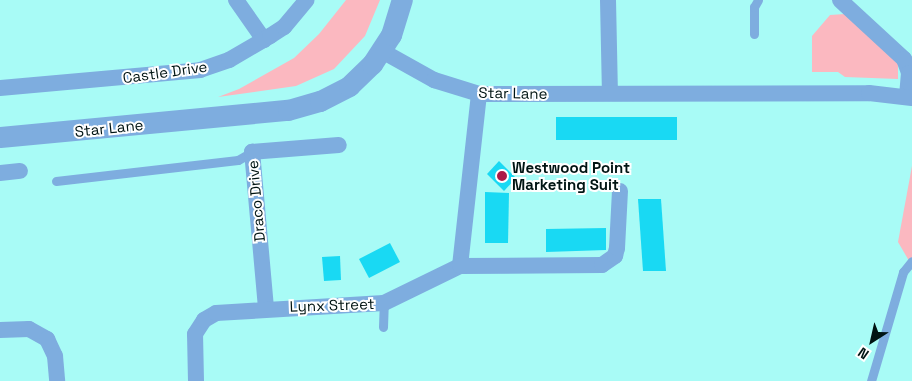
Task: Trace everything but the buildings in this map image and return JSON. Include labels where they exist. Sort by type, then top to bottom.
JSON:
[{"type":"street","points":[[236,0],[264,40]]},
{"type":"street","name":"Castle Drive","points":[[0,88],[200,70],[229,60],[284,27],[307,0]]},
{"type":"street","points":[[382,51],[397,18],[402,0]]},
{"type":"street","points":[[608,0],[610,93]]},
{"type":"street","points":[[844,3],[904,59],[909,73],[910,98]]},
{"type":"street","name":"Star Lane","points":[[0,137],[303,106],[349,86],[382,51],[434,80],[479,94],[869,93],[910,98]]},
{"type":"street","points":[[479,94],[460,266],[602,265],[615,256],[618,248],[620,191]]},
{"type":"street","name":"Draco Drive","points":[[266,308],[252,152],[339,145]]},
{"type":"street","points":[[0,173],[20,171]]},
{"type":"street","name":"Lynx Street","points":[[196,381],[195,334],[204,320],[216,313],[266,308],[384,303],[460,266]]},
{"type":"street","points":[[0,330],[29,329],[47,339],[55,356],[57,381]]},
{"type":"lane","points":[[754,34],[754,7],[758,0]]},
{"type":"lane","points":[[56,181],[238,160],[252,152]]},
{"type":"lane","points":[[870,381],[902,272],[912,261]]},
{"type":"lane","points":[[383,327],[384,303]]},
{"type":"shaded area","points":[[346,0],[380,0],[365,36],[334,69],[296,86],[218,97],[239,89],[294,58],[319,34]]},
{"type":"shaded area","points":[[845,14],[898,64],[898,79],[845,77],[838,72],[812,72],[812,36],[830,15]]},
{"type":"shaded area","points":[[912,166],[912,266],[898,242]]},
{"type":"place","name":"Westwood Point Marketing Suit","points":[[502,176]]}]
